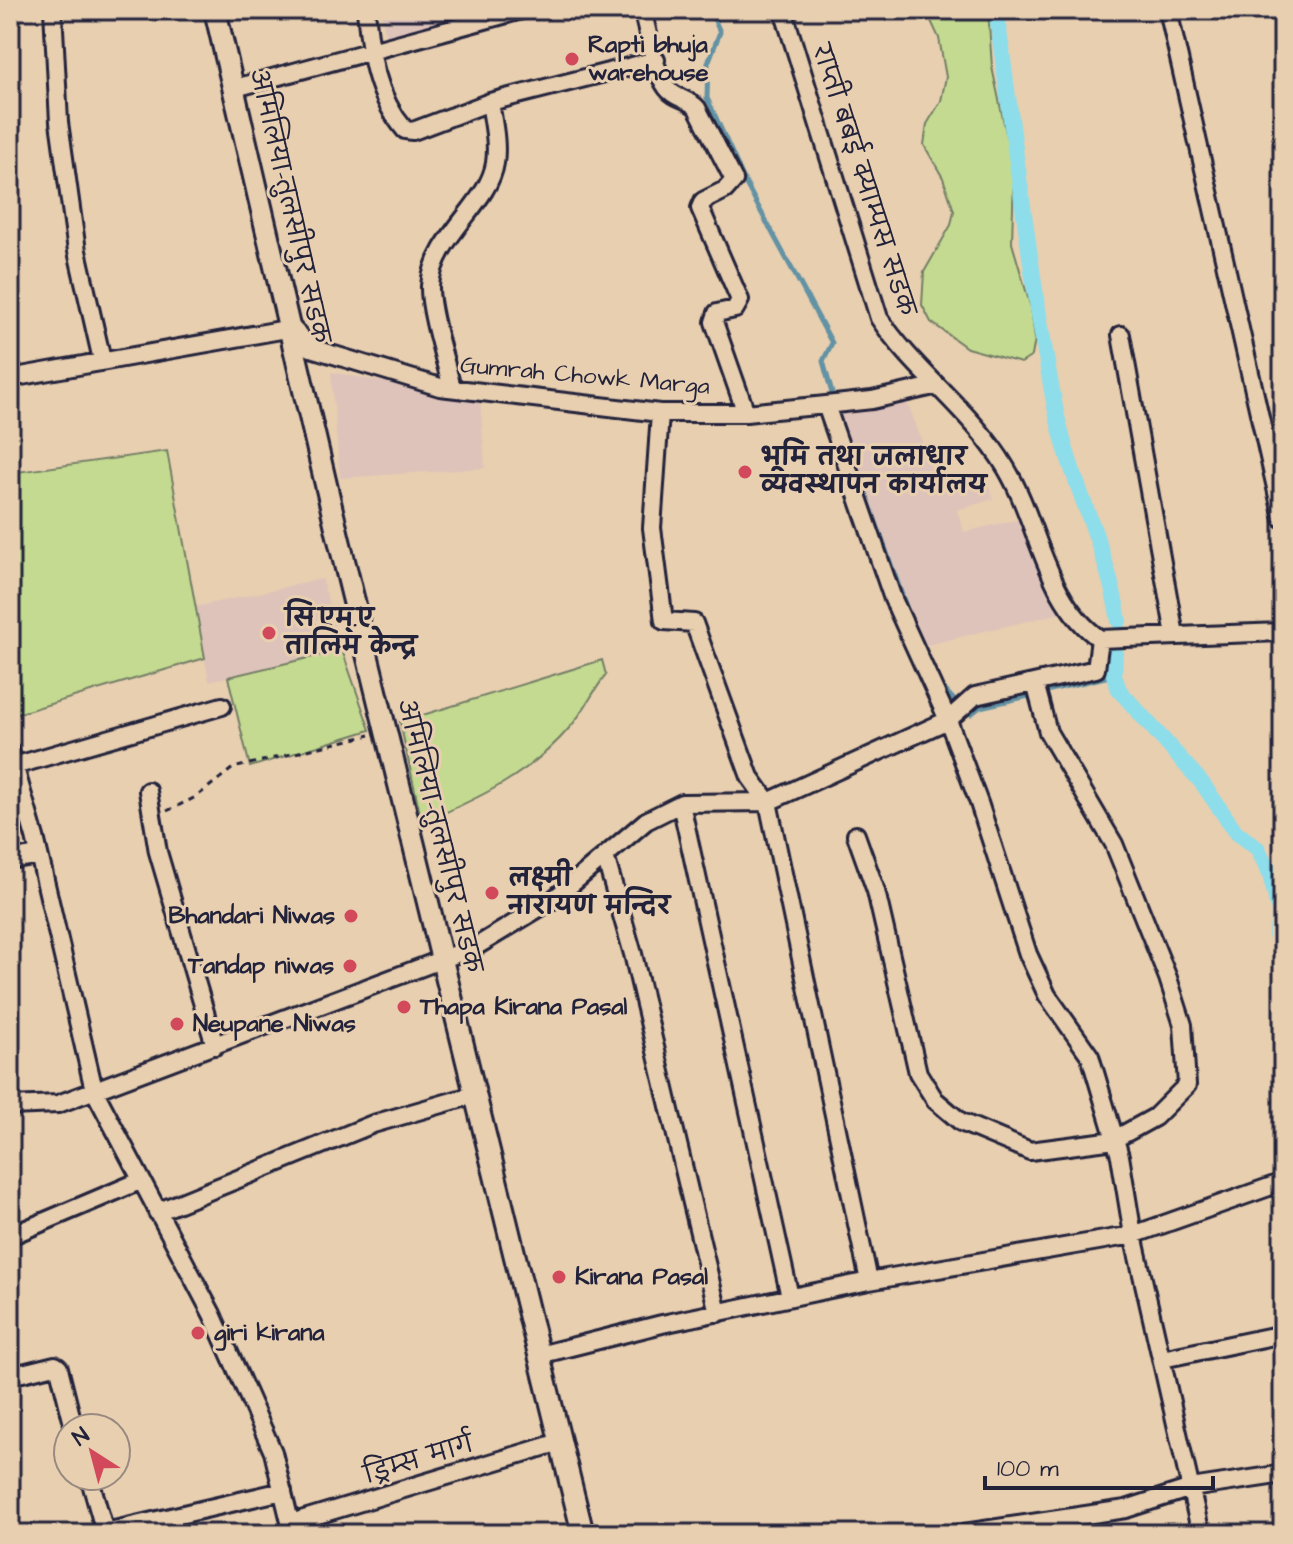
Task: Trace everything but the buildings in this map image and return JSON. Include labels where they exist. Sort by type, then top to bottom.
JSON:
[{"type":"main road","name":"अमिलिया-तुलसीपुर सडक","points":[[215,10],[583,1534]]},
{"type":"street","points":[[53,10],[59,122],[77,251],[102,360]]},
{"type":"street","points":[[366,10],[370,50],[381,92],[405,130],[413,131],[490,102],[656,60]]},
{"type":"street","points":[[235,88],[522,10]]},
{"type":"street","points":[[642,10],[666,88],[677,97],[689,99],[697,108],[734,180],[725,190],[703,201],[700,208],[740,300],[735,309],[717,313],[714,322],[746,413]]},
{"type":"street","name":"राप्ती बबई क्याम्पस सडक","points":[[783,10],[879,318],[896,344],[985,438],[1007,469],[1063,598],[1085,629],[1100,639]]},
{"type":"street","points":[[1168,10],[1283,519]]},
{"type":"street","points":[[452,388],[430,287],[438,257],[450,234],[495,166],[496,136],[490,102]]},
{"type":"street","points":[[10,378],[292,328]]},
{"type":"street","name":"Gumrah Chowk Marga","points":[[292,328],[311,348],[360,365],[452,388],[660,413],[746,413],[872,400],[934,386]]},
{"type":"street","points":[[1121,335],[1175,635]]},
{"type":"street","points":[[826,405],[893,599],[948,720],[1028,954],[1047,995],[1090,1056],[1115,1139],[1133,1235],[1201,1534]]},
{"type":"street","points":[[660,413],[652,528],[664,621],[694,623],[750,777],[768,802],[869,1281]]},
{"type":"street","points":[[10,1106],[58,1104],[443,961],[475,947],[554,899],[646,821],[681,804],[768,802],[948,720],[975,696],[1096,669],[1100,639],[1283,632]]},
{"type":"street","points":[[856,835],[876,891],[918,1073],[935,1100],[961,1122],[1030,1151],[1115,1139],[1155,1117],[1187,1085],[1183,1025],[1168,978],[1114,844],[1048,732],[1035,683]]},
{"type":"street","points":[[222,706],[12,758],[39,855],[94,1090],[212,1314],[273,1452],[292,1529]]},
{"type":"street","points":[[148,791],[174,909],[215,1046]]},
{"type":"street","points":[[681,804],[763,1188],[790,1297]]},
{"type":"street","points":[[10,860],[39,855]]},
{"type":"street","points":[[605,856],[633,954],[718,1313]]},
{"type":"street","points":[[157,1212],[373,1124],[477,1094]]},
{"type":"street","points":[[10,1236],[140,1181]]},
{"type":"street","points":[[539,1355],[869,1281],[1133,1235],[1283,1182]]},
{"type":"street","points":[[1162,1359],[1283,1334]]},
{"type":"street","points":[[10,1376],[55,1365],[59,1368],[70,1412]]},
{"type":"street","name":"ड्रिम्स मार्ग","points":[[292,1529],[560,1442]]},
{"type":"street","points":[[957,1534],[1126,1509],[1191,1488],[1283,1474]]},
{"type":"street","points":[[92,1492],[101,1533],[283,1491]]},
{"type":"path","points":[[151,812],[172,811],[233,768],[387,730]]},
{"type":"shaded area","points":[[381,10],[500,10],[386,37]]},
{"type":"shaded area","points":[[331,372],[480,400],[485,468],[340,478]]},
{"type":"shaded area","points":[[907,401],[939,488],[986,476],[993,499],[957,510],[964,532],[1024,518],[1065,612],[923,646],[839,414]]},
{"type":"shaded area","name":"सि.एम्.ए. तालिम केन्द्र","points":[[322,579],[342,650],[209,681],[195,607]]},
{"type":"green space","points":[[926,10],[988,10],[992,67],[1014,171],[1012,243],[1031,308],[1035,339],[1032,356],[1021,363],[967,348],[931,322],[922,305],[924,272],[951,225],[954,211],[943,178],[924,145],[927,124],[941,101],[946,77],[939,38]]},
{"type":"green space","points":[[167,451],[205,658],[10,716],[10,473]]},
{"type":"green space","points":[[342,650],[370,730],[250,767],[228,677]]},
{"type":"green space","points":[[602,660],[606,675],[576,720],[555,743],[502,784],[422,823],[400,722]]},
{"type":"waterway","points":[[710,10],[720,32],[708,63],[707,98],[746,184],[832,343],[823,361],[833,397]]},
{"type":"waterway","points":[[996,10],[1030,259],[1055,407],[1070,462],[1106,566],[1119,621]]},
{"type":"waterway","points":[[837,413],[912,623]]},
{"type":"waterway","points":[[1115,652],[1114,675],[1119,690],[1202,783],[1236,832],[1258,849],[1270,874],[1280,915],[1276,935],[1283,941]]},
{"type":"waterway","points":[[1042,692],[1114,675]]},
{"type":"waterway","points":[[941,686],[954,700]]},
{"type":"waterway","points":[[971,714],[980,707],[1033,695]]},
{"type":"place","name":"Rapti bhuja warehouse","points":[[572,59]]},
{"type":"place","name":"भूमि तथा जलाधार व्यवस्थापन कार्यालय","points":[[745,472]]},
{"type":"place","name":"सि.एम्.ए. तालिम केन्द्र","points":[[269,633]]},
{"type":"place","name":"लक्ष्मी नारायण मन्दिर","points":[[492,893]]},
{"type":"place","name":"Bhandari Niwas","points":[[351,916]]},
{"type":"place","name":"Tandap niwas","points":[[350,966]]},
{"type":"place","name":"Thapa Kirana Pasal","points":[[404,1007]]},
{"type":"place","name":"Neupane Niwas","points":[[177,1024]]},
{"type":"place","name":"Kirana Pasal","points":[[559,1277]]},
{"type":"place","name":"giri kirana","points":[[198,1333]]}]
